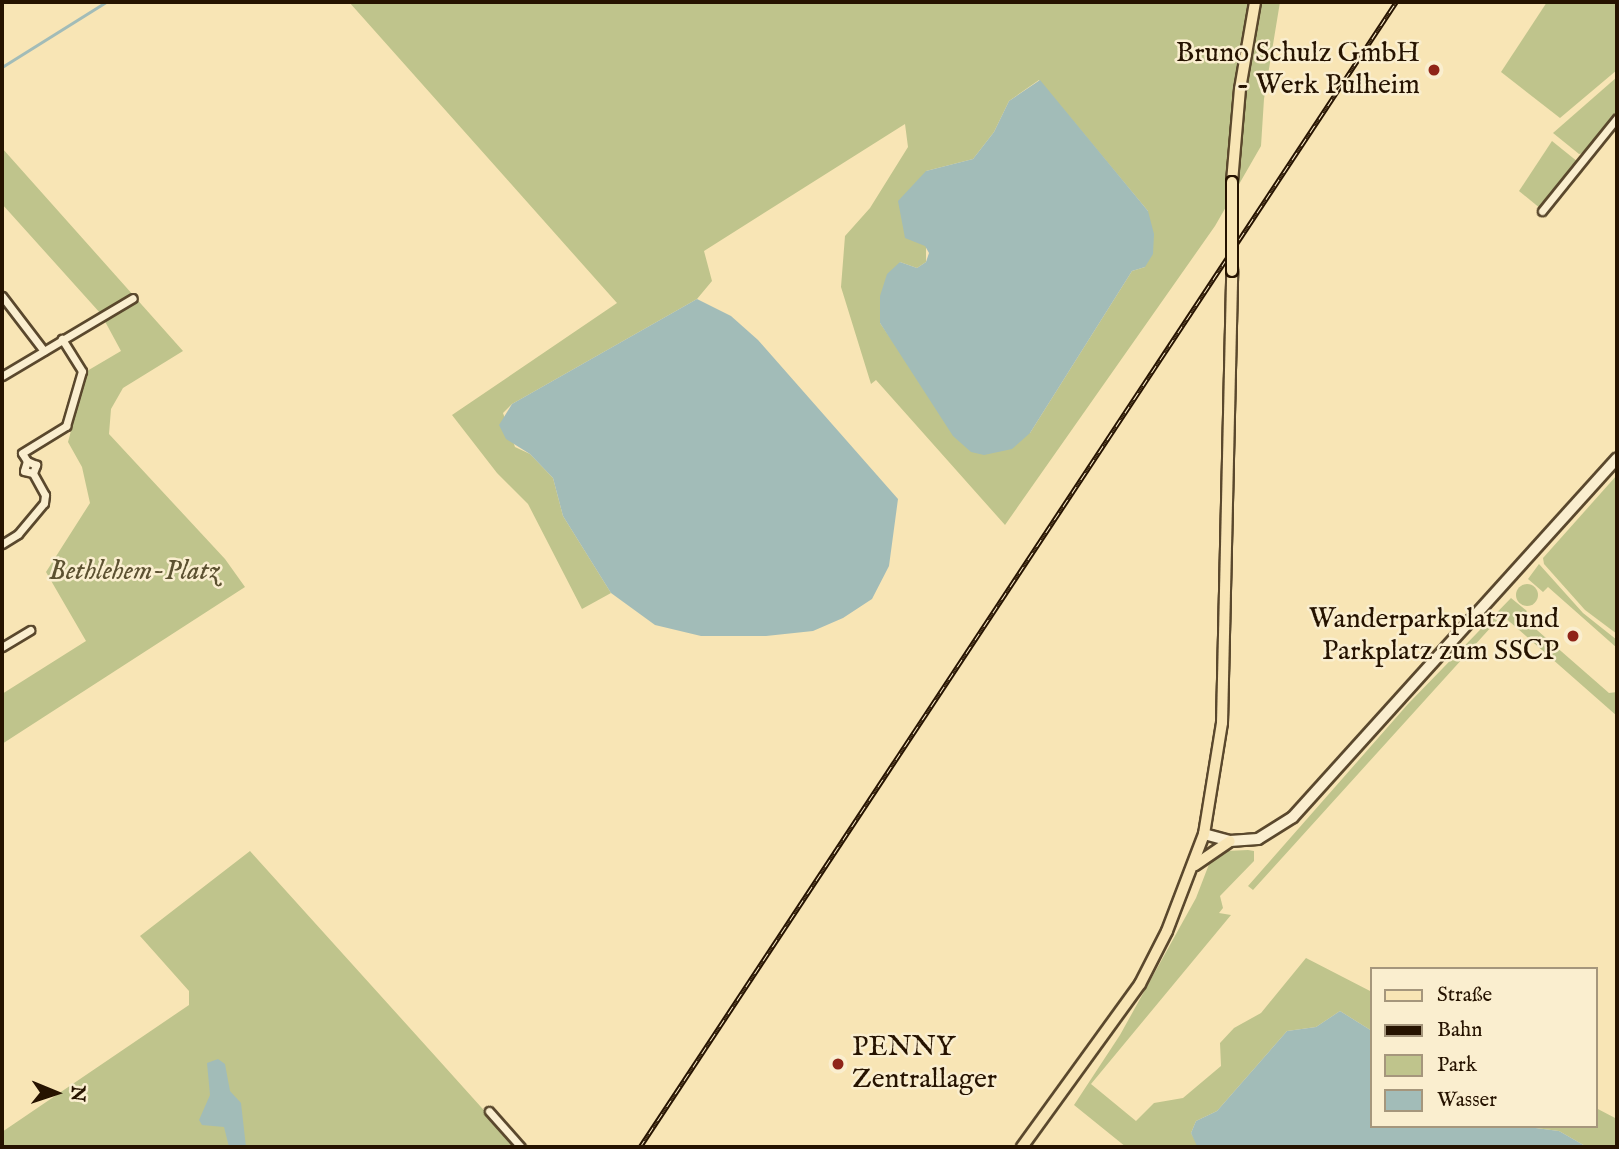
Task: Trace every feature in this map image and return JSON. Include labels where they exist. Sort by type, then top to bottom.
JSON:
[{"type":"main road","points":[[1021,1147],[1140,984],[1195,865],[1204,834],[1222,723],[1232,182],[1240,89],[1255,2]]},
{"type":"main road","points":[[1204,834],[1230,841],[1258,838],[1284,824],[1310,800],[1617,459]]},
{"type":"main road","points":[[1195,865],[1230,841]]},
{"type":"street","points":[[1542,211],[1617,118]]},
{"type":"street","points":[[2,296],[44,351]]},
{"type":"street","points":[[2,376],[133,298]]},
{"type":"street","points":[[2,544],[18,534],[44,503],[45,495],[33,473],[36,464],[27,461],[22,453],[66,426],[82,370],[62,339]]},
{"type":"street","points":[[2,647],[30,630]]},
{"type":"street","points":[[489,1111],[521,1147]]},
{"type":"green space","points":[[349,2],[1280,2],[1264,99],[1261,146],[1215,226],[1005,525],[876,380],[871,384],[841,287],[845,236],[870,208],[908,147],[905,124],[704,251],[712,281],[697,299],[512,404],[503,413],[515,447],[530,454],[553,478],[563,516],[611,593],[582,609],[528,504],[497,473],[452,415],[617,303]],"holes":[[[1039,80],[1148,211],[1145,267],[1132,271],[1030,433],[904,358],[880,323],[900,262],[917,268],[926,262],[926,171],[973,159],[994,132],[1009,101]]]},
{"type":"green space","points":[[1547,2],[1617,2],[1617,70],[1560,118],[1501,72]]},
{"type":"green space","points":[[1617,77],[1617,112],[1585,153],[1579,154],[1553,133]]},
{"type":"green space","points":[[1552,141],[1578,162],[1541,209],[1519,191]]},
{"type":"green space","name":"Bethlehem-Platz","points":[[2,148],[183,351],[123,388],[111,409],[109,434],[225,559],[245,587],[2,744],[2,694],[86,641],[46,572],[90,503],[82,467],[68,442],[87,371],[121,351],[101,314],[2,204]]},
{"type":"green space","points":[[1617,475],[1617,634],[1585,610],[1544,564],[1543,558]]},
{"type":"green space","points":[[1539,564],[1583,613],[1617,640],[1617,648],[1548,587],[1543,592],[1528,579]]},
{"type":"green space","points":[[1527,584],[1537,591],[1538,595],[1531,605],[1527,606],[1517,599],[1516,595],[1523,585]]},
{"type":"green space","points":[[1511,598],[1527,611],[1522,617],[1609,693],[1617,692],[1617,716],[1502,615],[1253,890],[1248,886],[1408,704]]},
{"type":"green space","points":[[250,851],[517,1147],[2,1147],[2,1132],[189,1005],[189,991],[140,936]]},
{"type":"green space","points":[[1225,851],[1254,851],[1254,861],[1220,896],[1223,908],[1219,913],[1231,915],[1091,1084],[1136,1121],[1154,1103],[1183,1098],[1221,1066],[1220,1043],[1234,1028],[1261,1013],[1306,958],[1370,991],[1370,1030],[1340,1011],[1316,1027],[1287,1031],[1217,1111],[1196,1121],[1191,1133],[1199,1147],[1126,1147],[1074,1105],[1120,1035],[1196,898],[1211,859]]},
{"type":"green space","points":[[1598,1109],[1617,1119],[1617,1147],[1587,1147],[1559,1131],[1536,1128],[1598,1128]]},
{"type":"water","points":[[1040,80],[1148,211],[1154,234],[1153,254],[1145,267],[1132,271],[1030,433],[1012,449],[984,455],[971,452],[953,436],[880,323],[880,296],[887,274],[900,262],[917,268],[926,262],[929,253],[925,246],[905,238],[898,201],[926,171],[973,159],[994,132],[1009,101]]},
{"type":"water","points":[[697,299],[731,316],[758,340],[898,499],[889,566],[872,599],[843,618],[813,631],[766,636],[701,636],[655,625],[611,593],[563,516],[553,478],[530,454],[506,439],[499,425],[512,404]]},
{"type":"water","points":[[1340,1011],[1370,1030],[1370,1128],[1536,1128],[1559,1131],[1587,1147],[1197,1146],[1191,1133],[1196,1121],[1217,1111],[1287,1031],[1316,1027]]},
{"type":"water","points":[[218,1059],[225,1064],[230,1091],[241,1103],[246,1147],[229,1147],[224,1127],[202,1125],[199,1120],[210,1095],[207,1063]]},
{"type":"waterway","points":[[2,67],[106,2]]},
{"type":"railway","points":[[640,1147],[1396,2]]},
{"type":"place","name":"Bruno Schulz GmbH - Werk Pulheim","points":[[1434,70]]},
{"type":"place","name":"Wanderparkplatz und Parkplatz zum SSCP","points":[[1573,636]]},
{"type":"place","name":"PENNY Zentrallager","points":[[838,1064]]}]
